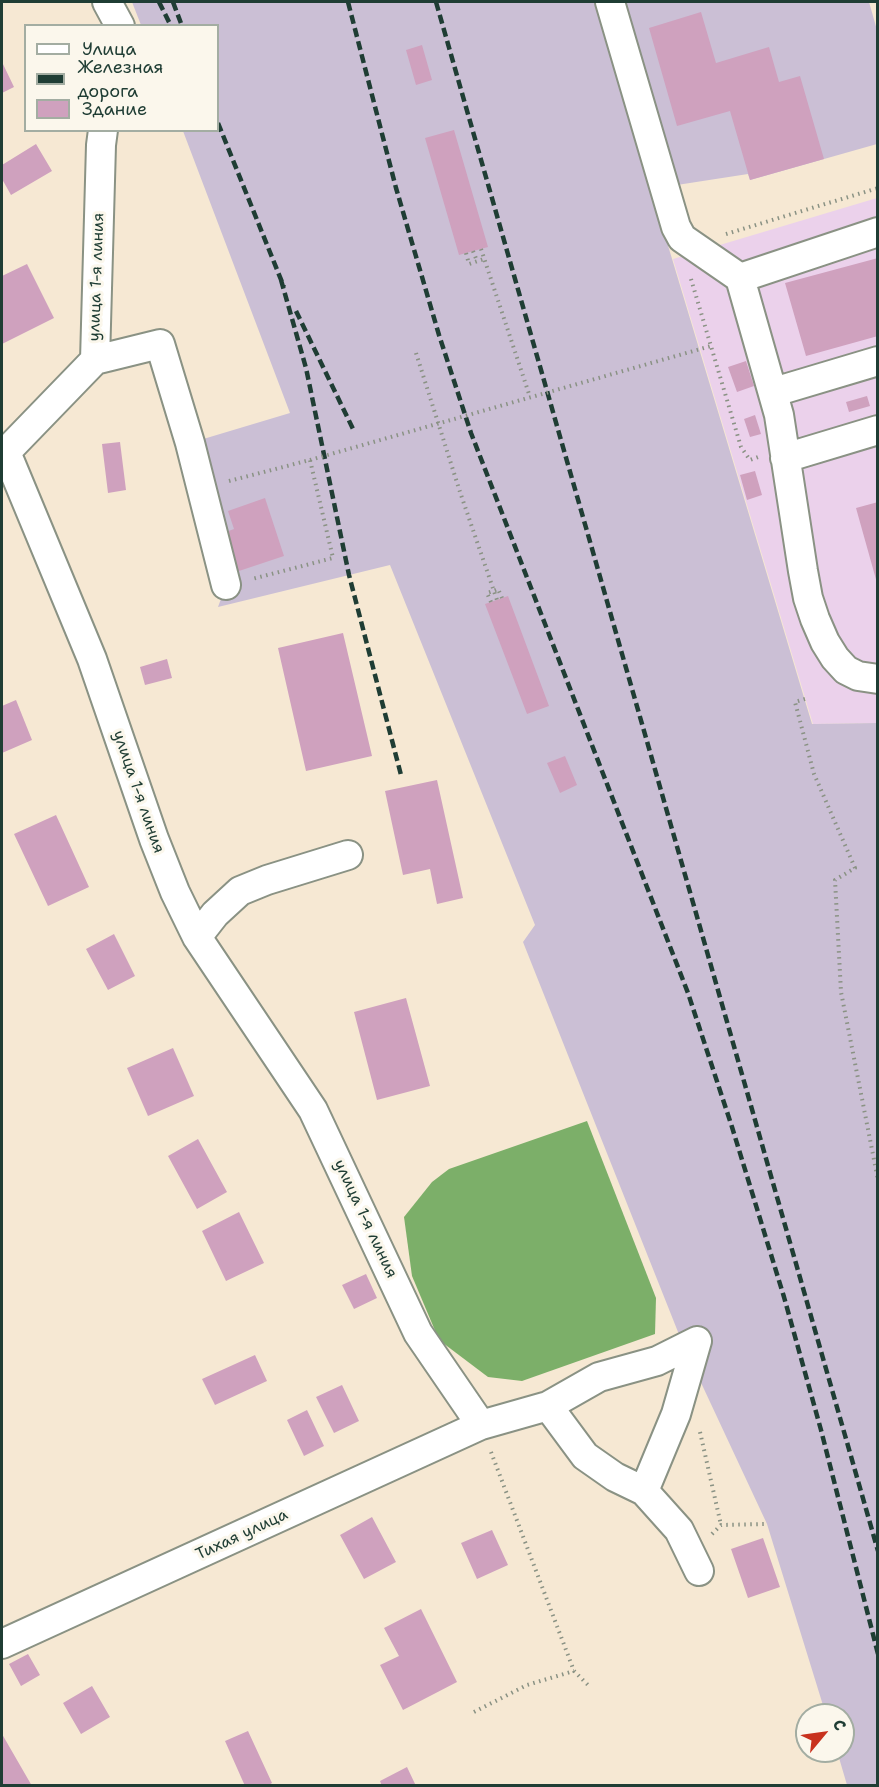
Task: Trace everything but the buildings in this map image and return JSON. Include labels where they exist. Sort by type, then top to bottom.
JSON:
[{"type":"street","points":[[107,2],[119,24]]},
{"type":"street","points":[[610,2],[676,227],[682,238],[740,278],[774,392],[802,571],[808,598],[822,634],[835,658],[846,670],[858,676],[878,679]]},
{"type":"street","name":"улица 1-я линия","points":[[103,132],[94,360],[4,451],[92,659],[154,839],[197,936],[313,1110],[418,1333],[481,1425]]},
{"type":"street","points":[[740,278],[878,232]]},
{"type":"street","points":[[94,360],[160,344],[190,443],[226,585]]},
{"type":"street","points":[[774,392],[878,360]]},
{"type":"street","points":[[786,458],[878,430]]},
{"type":"street","points":[[197,936],[215,914],[240,891],[267,880],[348,855]]},
{"type":"street","name":"Тихая улица","points":[[2,1644],[481,1425],[548,1406],[599,1377],[657,1361],[697,1341],[676,1414],[644,1491]]},
{"type":"street","points":[[548,1406],[585,1456],[615,1476],[644,1491],[679,1530],[699,1571]]},
{"type":"path","points":[[741,447],[686,264],[696,259],[708,242],[715,238],[878,188]]},
{"type":"path","points":[[481,249],[530,397]]},
{"type":"path","points":[[473,251],[477,261]]},
{"type":"path","points":[[466,253],[469,264],[484,259]]},
{"type":"path","points":[[202,488],[310,460],[711,346]]},
{"type":"path","points":[[416,353],[497,600]]},
{"type":"path","points":[[226,585],[333,558],[310,460]]},
{"type":"path","points":[[491,602],[487,593],[498,589],[502,598]]},
{"type":"path","points":[[805,699],[795,702],[813,774],[855,868],[835,880],[841,992],[878,1180]]},
{"type":"path","points":[[481,1425],[574,1671],[588,1685]]},
{"type":"path","points":[[699,1426],[721,1525]]},
{"type":"path","points":[[699,1571],[709,1536],[721,1525],[767,1524]]},
{"type":"path","points":[[474,1712],[527,1685],[574,1671]]},
{"type":"shaded area","points":[[132,2],[869,2],[877,30],[877,144],[750,180],[748,174],[651,189],[812,724],[877,723],[877,1785],[847,1785],[841,1763],[855,1763],[855,1703],[822,1703],[767,1524],[682,1342],[523,942],[535,925],[390,565],[218,607],[226,585],[190,443],[290,413],[183,132],[219,132],[219,24],[141,24]]},
{"type":"shaded area","points":[[877,198],[877,723],[813,724],[673,259]]},
{"type":"green space","points":[[587,1121],[656,1298],[655,1334],[522,1381],[488,1377],[439,1340],[412,1276],[404,1217],[432,1182],[449,1169]]},
{"type":"railway","points":[[159,2],[170,24]]},
{"type":"railway","points":[[173,2],[181,24]]},
{"type":"railway","points":[[348,2],[396,188],[439,335],[471,433],[688,993],[732,1127],[784,1297],[821,1430],[878,1654]]},
{"type":"railway","points":[[436,2],[878,1551]]},
{"type":"railway","points":[[219,125],[284,287]]},
{"type":"railway","points":[[281,280],[306,368],[349,575],[401,775]]},
{"type":"railway","points":[[296,311],[354,431]]}]
